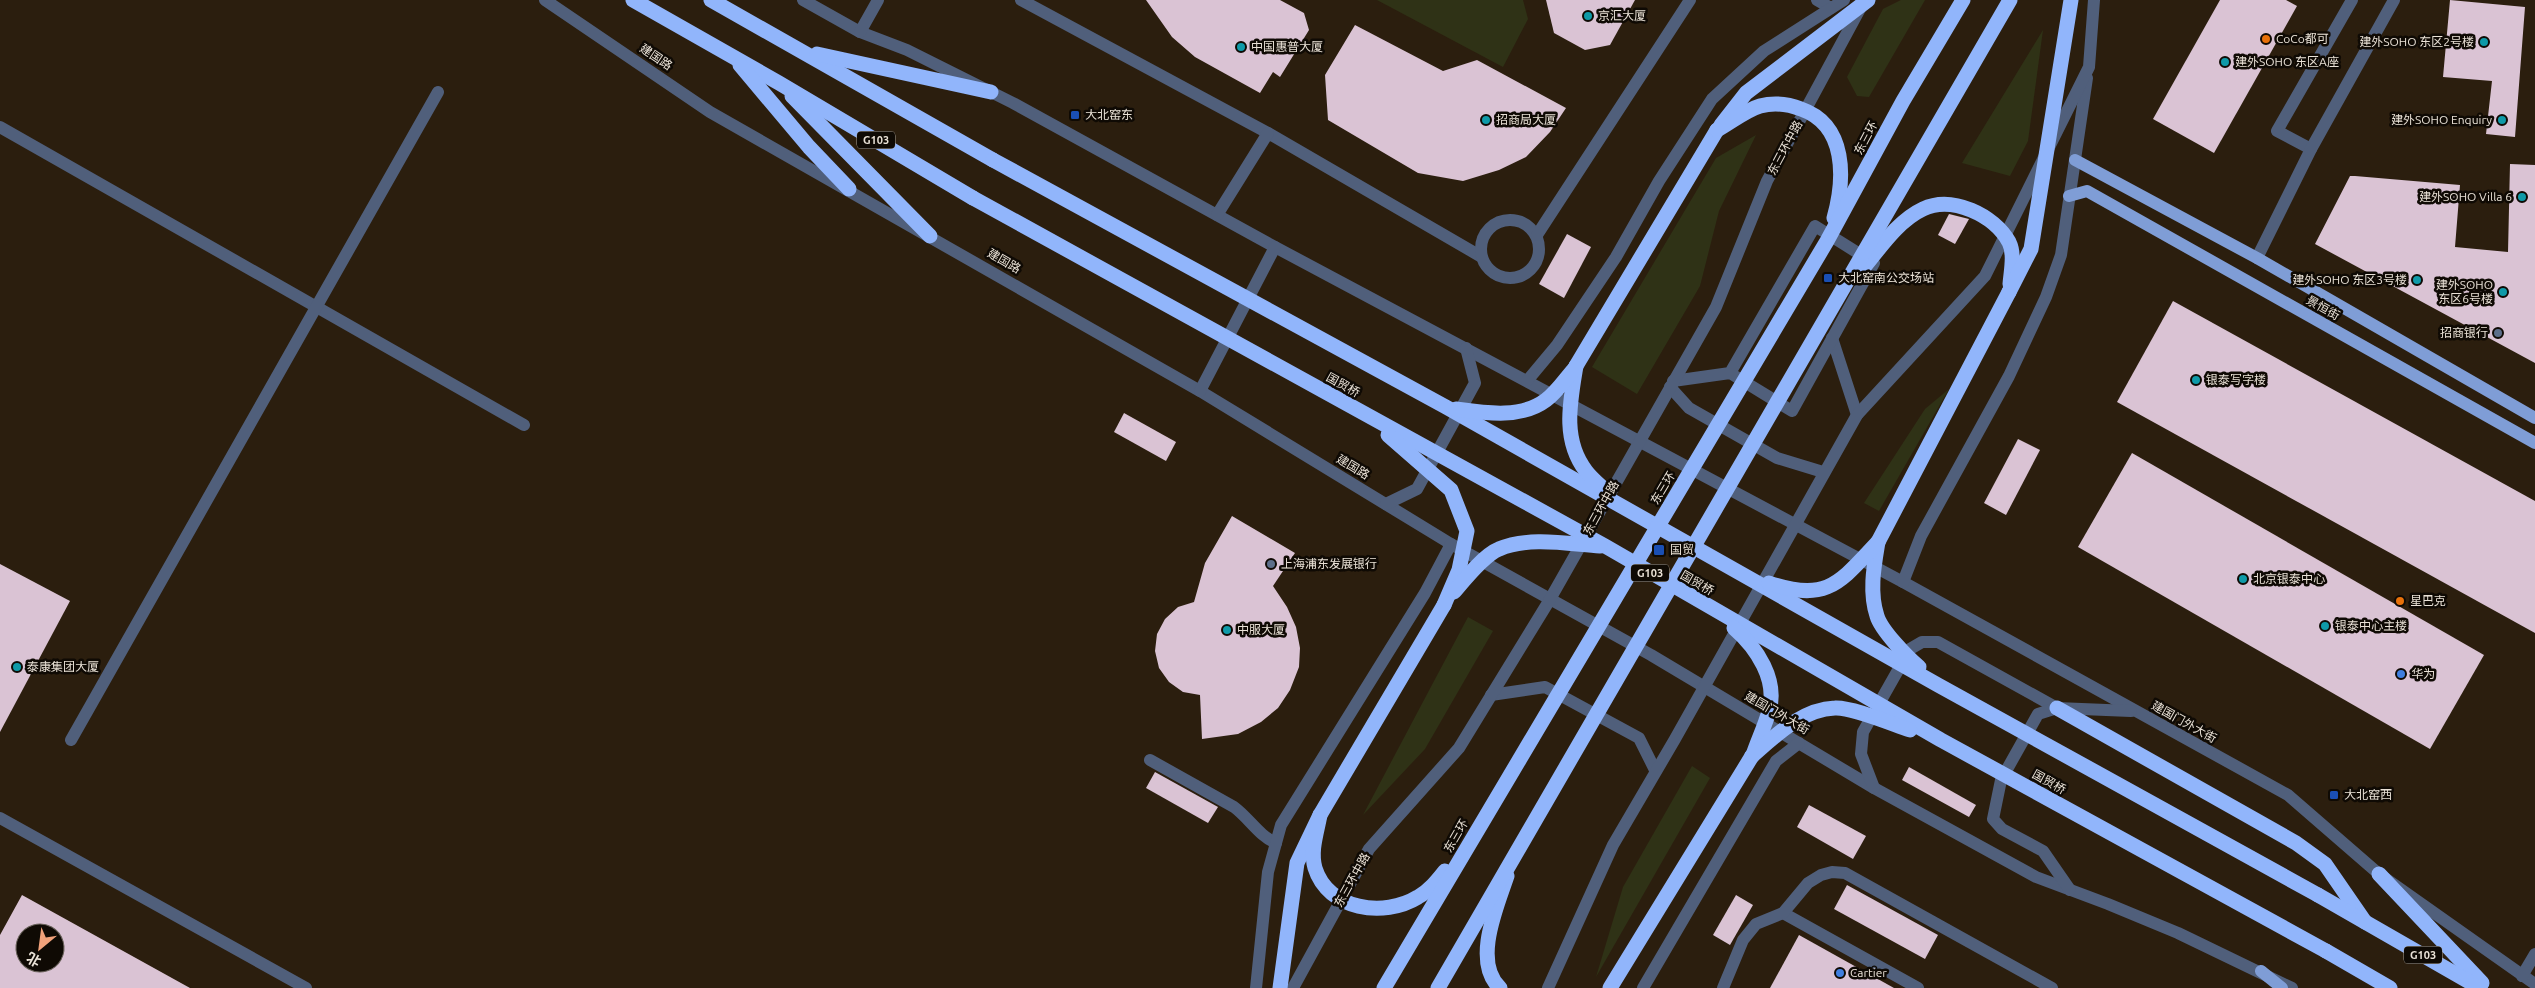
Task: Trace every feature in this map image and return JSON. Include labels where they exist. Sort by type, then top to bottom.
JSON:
[{"type":"highway","name":"G103","points":[[633,0],[779,82]]},
{"type":"highway","name":"G103","points":[[711,0],[993,160],[1446,407],[1938,685],[2318,895],[2480,988]]},
{"type":"highway","points":[[1446,407],[1489,414],[1534,408],[1548,399],[1576,366],[1717,130],[1746,93],[1866,0]]},
{"type":"highway","name":"东三环","points":[[1384,988],[1827,241],[1903,101],[1963,0]]},
{"type":"highway","points":[[1438,988],[2010,0]]},
{"type":"highway","points":[[1740,574],[1782,588],[1811,592],[1839,582],[1878,542],[2031,249],[2071,0]]},
{"type":"highway","points":[[801,51],[991,92]]},
{"type":"highway","points":[[732,56],[809,147],[849,189]]},
{"type":"highway","points":[[779,82],[850,158],[897,200],[930,236]]},
{"type":"highway","name":"国贸桥","points":[[779,82],[974,198],[1605,546],[1941,740],[2326,950],[2390,988]]},
{"type":"highway","points":[[1717,130],[1758,106],[1775,104],[1790,105],[1811,113],[1824,122],[1835,139],[1839,155],[1841,181],[1837,205],[1827,241]]},
{"type":"highway","points":[[1839,295],[1911,216],[1924,208],[1946,204],[1969,209],[1998,226],[2010,243],[2012,258],[2009,292]]},
{"type":"highway","points":[[1576,366],[1568,423],[1573,450],[1586,472],[1626,509]]},
{"type":"highway","points":[[1280,988],[1297,864],[1320,815],[1444,605],[1459,570],[1467,531],[1452,490],[1365,414]]},
{"type":"highway","points":[[1878,542],[1872,581],[1877,617],[1904,654],[1938,685]]},
{"type":"highway","points":[[1444,605],[1471,573],[1498,549],[1521,543],[1605,546]]},
{"type":"highway","points":[[1610,988],[1752,756],[1770,709],[1771,686],[1765,666],[1745,637],[1713,609]]},
{"type":"highway","points":[[1752,756],[1798,719],[1812,713],[1836,707],[1941,740]]},
{"type":"highway","points":[[2057,708],[2296,843],[2325,864],[2365,922]]},
{"type":"highway","points":[[1320,815],[1313,851],[1315,867],[1321,882],[1332,895],[1346,903],[1375,910],[1399,906],[1418,898],[1436,882],[1477,830]]},
{"type":"highway","points":[[1500,988],[1495,984],[1487,966],[1489,938],[1494,912],[1516,852]]},
{"type":"highway","points":[[2379,874],[2487,988]]},
{"type":"main road","name":"景恒街","points":[[2075,160],[2256,258],[2535,418]]},
{"type":"main road","name":"景恒街","points":[[2069,196],[2088,192],[2535,444]]},
{"type":"main road","points":[[2261,971],[2282,988]]},
{"type":"street","name":"建国路","points":[[545,0],[710,112],[849,189],[1200,390],[1452,544],[1549,600]]},
{"type":"street","points":[[803,0],[860,32],[907,50],[991,92],[1275,247],[1639,440]]},
{"type":"street","points":[[860,32],[878,0]]},
{"type":"street","points":[[1021,0],[1268,133],[1480,256],[1492,273],[1509,279],[1529,272],[1540,254],[1536,235],[1523,222],[1500,220],[1483,236],[1480,256]]},
{"type":"street","points":[[1536,235],[1690,0]]},
{"type":"street","points":[[1817,0],[1831,8]]},
{"type":"street","points":[[1527,381],[1557,345],[1616,258],[1659,181],[1712,98],[1764,51],[1844,0]]},
{"type":"street","name":"东三环中路","points":[[1293,988],[1369,849],[1459,748],[1549,600],[1716,307],[1767,181],[1866,0]]},
{"type":"street","points":[[1903,582],[1921,536],[2009,376],[2046,297],[2061,255],[2089,67],[2094,0]]},
{"type":"street","points":[[2311,149],[2277,131],[2352,0]]},
{"type":"street","points":[[2256,258],[2311,149],[2394,0]]},
{"type":"street","points":[[1548,988],[1613,845],[1823,472],[1857,415],[1985,276],[2089,67]]},
{"type":"street","points":[[71,740],[438,92]]},
{"type":"street","points":[[0,127],[524,425]]},
{"type":"street","points":[[1217,215],[1268,133]]},
{"type":"street","points":[[1730,373],[1815,226],[1874,262],[1792,411],[1730,373],[1671,384],[1689,408],[1777,458],[1823,472]]},
{"type":"street","points":[[1200,390],[1275,247]]},
{"type":"street","points":[[1832,338],[1857,415]]},
{"type":"street","points":[[1386,504],[1417,489],[1475,383],[1466,348]]},
{"type":"street","name":"建国门外大街","points":[[1639,440],[1903,582],[2288,795],[2379,874],[2535,984]]},
{"type":"street","points":[[1256,988],[1268,872],[1281,825],[1425,593],[1452,544]]},
{"type":"street","name":"建国门外大街","points":[[1549,600],[1651,656],[1874,788],[2036,877],[2170,930],[2261,971],[2292,988]]},
{"type":"street","points":[[1874,788],[1861,754],[1863,732],[1910,650],[1922,642],[1938,642],[2057,708]]},
{"type":"street","points":[[1492,695],[1545,687],[1639,738],[1655,770]]},
{"type":"street","points":[[2070,890],[2043,852],[2002,829],[1993,819],[2001,780],[2038,714],[2057,708],[2134,711]]},
{"type":"street","points":[[1643,988],[1776,761],[1799,743]]},
{"type":"street","points":[[1150,760],[1234,807],[1266,838],[1276,843]]},
{"type":"street","points":[[1,822],[306,988]]},
{"type":"street","points":[[1723,988],[1743,940],[1756,924],[1783,913],[1808,882],[1832,872],[1845,873],[2052,988]]},
{"type":"street","points":[[1783,913],[1918,988]]},
{"type":"street","points":[[2522,976],[2535,954]]},
{"type":"green space","points":[[1377,0],[1523,0],[1528,19],[1503,67]]},
{"type":"green space","points":[[1901,0],[1925,0],[1869,97],[1857,96],[1847,77],[1883,9]]},
{"type":"green space","points":[[2043,30],[2028,141],[2010,176],[1962,163]]},
{"type":"green space","points":[[1756,135],[1719,211],[1700,286],[1637,394],[1592,367],[1716,158]]},
{"type":"green space","points":[[1949,389],[1879,511],[1864,503],[1925,409]]},
{"type":"green space","points":[[1468,617],[1493,631],[1425,749],[1363,815]]},
{"type":"green space","points":[[1692,766],[1710,778],[1596,977],[1623,887]]},
{"type":"building","name":"中国惠普大厦","points":[[1146,0],[1280,0],[1304,13],[1309,30],[1280,77],[1273,72],[1260,93],[1195,57],[1172,37]]},
{"type":"building","name":"京汇大厦","points":[[1546,0],[1635,0],[1610,45],[1585,50],[1554,33]]},
{"type":"building","name":"建外SOHO 东区A座","points":[[2220,0],[2286,0],[2297,6],[2214,153],[2153,119]]},
{"type":"building","name":"建外SOHO 东区2号楼","points":[[2450,0],[2525,7],[2515,137],[2486,134],[2492,81],[2443,77]]},
{"type":"building","points":[[1355,25],[1443,71],[1477,60],[1566,108],[1550,132],[1526,157],[1499,170],[1463,181],[1418,173],[1328,120],[1325,75]]},
{"type":"building","points":[[2510,164],[2535,165],[2535,363],[2315,244],[2350,176],[2355,176],[2460,185],[2455,247],[2508,252]]},
{"type":"building","points":[[1949,214],[1969,219],[1955,244],[1938,235]]},
{"type":"building","points":[[1567,234],[1591,247],[1564,298],[1539,284]]},
{"type":"building","points":[[2173,301],[2535,501],[2535,633],[2117,402]]},
{"type":"building","points":[[1124,413],[1176,442],[1166,461],[1114,432]]},
{"type":"building","points":[[2018,439],[2040,450],[2006,515],[1984,503]]},
{"type":"building","name":"北京银泰中心","points":[[2132,453],[2484,655],[2430,749],[2078,547]]},
{"type":"building","name":"中服大厦","points":[[1232,516],[1295,553],[1273,586],[1287,607],[1296,627],[1300,648],[1299,667],[1290,690],[1278,708],[1261,722],[1238,734],[1202,739],[1200,695],[1183,692],[1169,682],[1159,668],[1155,651],[1157,634],[1165,619],[1178,607],[1194,602],[1205,563]]},
{"type":"building","name":"泰康集团大厦","points":[[0,564],[70,601],[0,732]]},
{"type":"building","points":[[1909,767],[1976,805],[1969,817],[1902,780]]},
{"type":"building","points":[[1155,772],[1218,807],[1208,823],[1146,788]]},
{"type":"building","points":[[1809,805],[1866,836],[1853,859],[1797,827]]},
{"type":"building","points":[[1847,885],[1938,935],[1925,959],[1834,909]]},
{"type":"building","points":[[22,895],[190,988],[0,988],[0,935]]},
{"type":"building","points":[[1736,895],[1753,905],[1730,945],[1713,935]]},
{"type":"building","points":[[1799,935],[1894,988],[1770,988]]},
{"type":"place","name":"京汇大厦","points":[[1588,16]]},
{"type":"place","name":"CoCo都可","points":[[2266,39]]},
{"type":"place","name":"建外SOHO 东区2号楼","points":[[2484,42]]},
{"type":"place","name":"中国惠普大厦","points":[[1241,47]]},
{"type":"place","name":"建外SOHO 东区A座","points":[[2225,62]]},
{"type":"place","name":"大北窑东","points":[[1075,115]]},
{"type":"place","name":"招商局大厦","points":[[1486,120]]},
{"type":"place","name":"建外SOHO Enquiry","points":[[2502,120]]},
{"type":"place","name":"建外SOHO Villa 6","points":[[2522,197]]},
{"type":"place","name":"大北窑南公交场站","points":[[1828,278]]},
{"type":"place","name":"建外SOHO 东区3号楼","points":[[2417,280]]},
{"type":"place","name":"建外SOHO 东区6号楼","points":[[2503,292]]},
{"type":"place","name":"招商银行","points":[[2498,333]]},
{"type":"place","name":"银泰写字楼","points":[[2196,380]]},
{"type":"place","name":"国贸","points":[[1659,550]]},
{"type":"place","name":"上海浦东发展银行","points":[[1271,564]]},
{"type":"place","name":"北京银泰中心","points":[[2243,579]]},
{"type":"place","name":"星巴克","points":[[2400,601]]},
{"type":"place","name":"银泰中心主楼","points":[[2325,626]]},
{"type":"place","name":"中服大厦","points":[[1227,630]]},
{"type":"place","name":"泰康集团大厦","points":[[17,667]]},
{"type":"place","name":"华为","points":[[2401,674]]},
{"type":"place","name":"大北窑西","points":[[2334,795]]},
{"type":"place","name":"Cartier","points":[[1840,973]]}]
